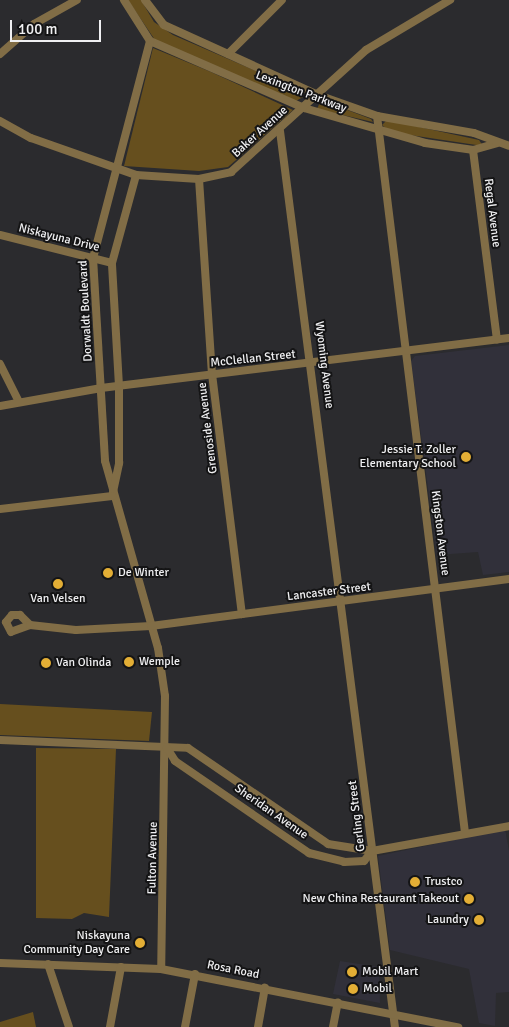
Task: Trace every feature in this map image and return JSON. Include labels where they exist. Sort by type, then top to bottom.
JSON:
[{"type":"street","points":[[0,54],[34,24],[77,0]]},
{"type":"street","points":[[124,0],[150,41]]},
{"type":"street","name":"Lexington Parkway","points":[[145,0],[164,25],[318,95],[377,116],[474,133],[496,143],[509,146]]},
{"type":"street","points":[[228,54],[282,0]]},
{"type":"street","name":"Baker Avenue","points":[[0,121],[31,138],[136,175],[199,179],[231,172],[280,131],[377,42],[450,0]]},
{"type":"street","name":"Lexington Parkway","points":[[150,41],[304,108],[377,131],[473,150],[496,143]]},
{"type":"street","name":"Dorwaldt Boulevard","points":[[150,41],[118,170],[93,258],[101,388],[112,496],[151,626],[165,696],[166,747]]},
{"type":"street","name":"Kingston Avenue","points":[[377,116],[377,131],[436,588],[465,833]]},
{"type":"street","name":"Wyoming Avenue","points":[[280,131],[342,602]]},
{"type":"street","name":"Regal Avenue","points":[[473,150],[497,339]]},
{"type":"street","points":[[0,509],[112,496],[120,463],[119,386],[112,263],[136,175]]},
{"type":"street","name":"Grenoside Avenue","points":[[199,179],[212,374],[242,614]]},
{"type":"street","name":"Niskayuna Drive","points":[[0,235],[112,263]]},
{"type":"street","name":"McClellan Street","points":[[0,406],[101,388],[509,338]]},
{"type":"street","points":[[0,364],[19,402]]},
{"type":"street","name":"Lancaster Street","points":[[30,624],[76,630],[151,626],[509,579]]},
{"type":"street","name":"Gerling Street","points":[[342,602],[395,1027]]},
{"type":"street","name":"Sheridan Avenue","points":[[0,740],[188,748],[328,844],[372,851],[509,826]]},
{"type":"street","name":"Sheridan Avenue","points":[[166,747],[175,761],[309,853],[344,862],[364,861],[372,851]]},
{"type":"street","name":"Fulton Avenue","points":[[161,969],[166,747]]},
{"type":"street","name":"Rosa Road","points":[[0,963],[161,969],[393,1012],[458,1027]]},
{"type":"street","points":[[48,964],[69,1027]]},
{"type":"street","points":[[110,1027],[121,967]]},
{"type":"street","points":[[185,1027],[195,974]]},
{"type":"street","points":[[258,1027],[265,988]]},
{"type":"street","points":[[333,1027],[338,1002]]},
{"type":"shaded area","points":[[128,0],[141,0],[154,22],[173,35],[286,84],[303,97],[296,101],[155,40]]},
{"type":"shaded area","points":[[153,48],[211,72],[293,110],[228,167],[199,171],[124,166]]},
{"type":"shaded area","points":[[321,100],[371,119],[373,122],[317,109]]},
{"type":"shaded area","points":[[387,120],[479,140],[483,146],[390,132],[382,125]]},
{"type":"shaded area","name":"Jessie T. Zoller Elementary School","points":[[509,345],[509,572],[483,575],[478,552],[437,555],[411,361],[415,356]]},
{"type":"shaded area","points":[[0,704],[152,712],[149,741],[0,735]]},
{"type":"shaded area","points":[[36,748],[116,749],[109,917],[84,913],[72,919],[36,918]]},
{"type":"shaded area","points":[[505,829],[509,851],[509,992],[496,993],[495,1026],[479,1023],[469,969],[390,950],[378,856]]},
{"type":"shaded area","points":[[340,961],[379,967],[380,1003],[333,994]]},
{"type":"shaded area","points":[[33,1012],[36,1027],[0,1027],[0,1022]]},
{"type":"place","name":"Jessie T. Zoller Elementary School","points":[[466,457]]},
{"type":"place","name":"De Winter","points":[[108,573]]},
{"type":"place","name":"Van Velsen","points":[[58,584]]},
{"type":"place","name":"Wemple","points":[[129,662]]},
{"type":"place","name":"Van Olinda","points":[[46,663]]},
{"type":"place","name":"Trustco","points":[[415,882]]},
{"type":"place","name":"New China Restaurant Takeout","points":[[469,899]]},
{"type":"place","name":"Laundry","points":[[479,920]]},
{"type":"place","name":"Niskayuna Community Day Care","points":[[140,943]]},
{"type":"place","name":"Mobil Mart","points":[[352,972]]},
{"type":"place","name":"Mobil","points":[[353,989]]}]
